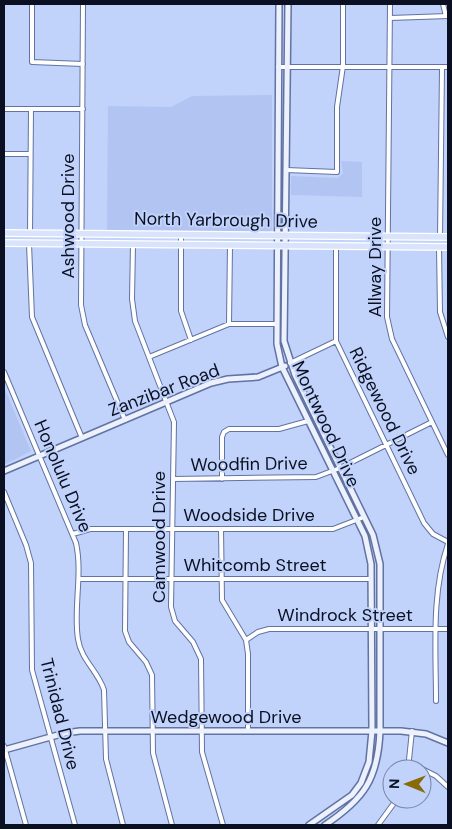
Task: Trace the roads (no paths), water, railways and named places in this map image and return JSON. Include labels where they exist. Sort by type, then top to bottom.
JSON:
[{"type":"main road","name":"Montwood Drive","points":[[279,4],[277,344],[282,367],[357,521],[368,548],[372,579],[372,731],[369,762],[357,789],[346,800],[309,825]]},
{"type":"main road","name":"Montwood Drive","points":[[288,4],[284,341],[290,363],[373,535],[378,554],[380,629],[380,731],[378,758],[367,788],[348,810],[324,825]]},
{"type":"main road","name":"North Yarbrough Drive","points":[[4,233],[448,237]]},
{"type":"main road","name":"North Yarbrough Drive","points":[[4,243],[448,247]]},
{"type":"main road","name":"Zanzibar Road","points":[[4,471],[218,381],[258,377],[290,363]]},
{"type":"main road","points":[[372,676],[380,676]]},
{"type":"main road","name":"Wedgewood Drive","points":[[4,749],[71,732],[105,731],[412,732],[433,736],[448,743]]},
{"type":"street","points":[[32,4],[32,62],[83,64]]},
{"type":"street","name":"Ashwood Drive","points":[[84,4],[81,234],[84,320],[125,420]]},
{"type":"street","points":[[286,170],[337,172],[337,107],[342,66],[343,4]]},
{"type":"street","name":"Allway Drive","points":[[390,4],[387,317],[390,332],[448,455]]},
{"type":"street","points":[[390,18],[447,16],[443,4]]},
{"type":"street","points":[[278,66],[448,67]]},
{"type":"street","points":[[440,237],[442,68]]},
{"type":"street","points":[[4,109],[83,109]]},
{"type":"street","points":[[30,234],[31,109]]},
{"type":"street","points":[[4,154],[30,154]]},
{"type":"street","points":[[182,235],[181,311],[190,340]]},
{"type":"street","points":[[30,244],[32,317],[82,438]]},
{"type":"street","name":"Camwood Drive","points":[[133,244],[133,311],[139,334],[174,422],[171,607],[175,621],[193,642],[201,659],[203,757],[223,825]]},
{"type":"street","points":[[230,245],[230,324]]},
{"type":"street","name":"Ridgewood Drive","points":[[336,246],[336,342],[424,523],[433,534],[448,543]]},
{"type":"street","points":[[439,247],[440,312],[448,337]]},
{"type":"street","points":[[149,357],[230,324],[276,324]]},
{"type":"street","name":"Zanzibar Road","points":[[290,363],[336,342]]},
{"type":"street","name":"Honolulu Drive","points":[[4,372],[73,534],[78,550],[78,640],[86,662],[103,686],[108,769],[123,825]]},
{"type":"street","points":[[222,479],[222,437],[227,430],[279,430],[308,421]]},
{"type":"street","name":"Woodfin Drive","points":[[173,479],[304,479],[340,468],[432,422]]},
{"type":"street","name":"Trinidad Drive","points":[[4,492],[26,545],[31,563],[32,670],[75,825]]},
{"type":"street","name":"Woodside Drive","points":[[73,534],[90,529],[333,529],[364,517]]},
{"type":"street","points":[[221,529],[220,579],[224,606],[246,640],[248,654],[248,731]]},
{"type":"street","points":[[126,530],[125,630],[129,642],[146,662],[152,675],[154,762],[172,825]]},
{"type":"street","points":[[436,701],[438,579],[448,543]]},
{"type":"street","name":"Whitcomb Street","points":[[79,579],[372,579]]},
{"type":"street","name":"Windrock Street","points":[[246,640],[254,634],[269,629],[448,629]]},
{"type":"street","points":[[409,759],[412,732]]},
{"type":"street","points":[[4,749],[26,825]]},
{"type":"street","points":[[432,774],[448,788]]},
{"type":"street","points":[[378,825],[390,809]]}]
